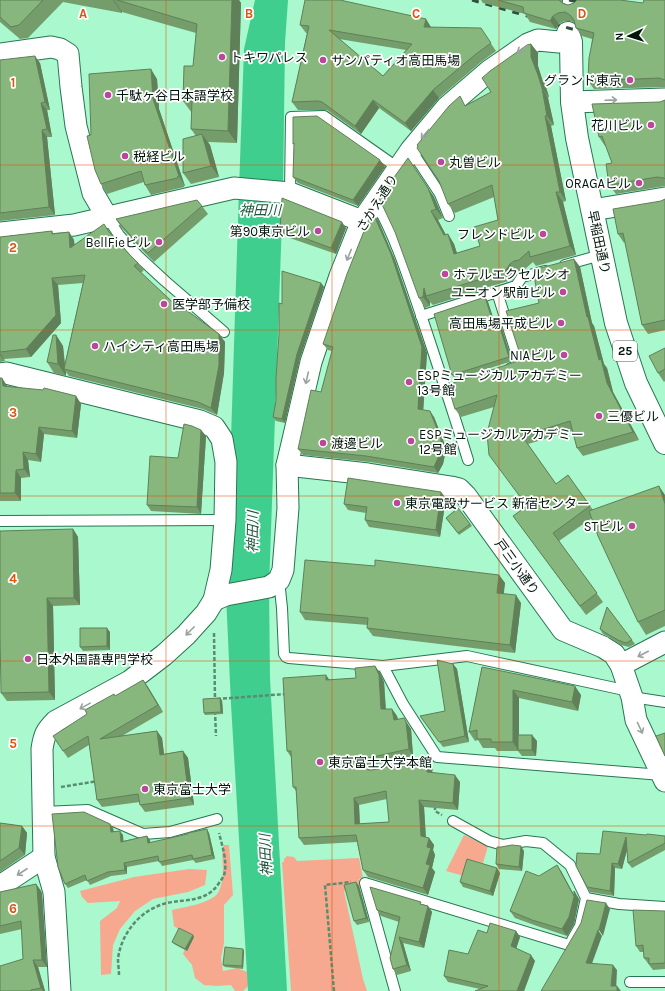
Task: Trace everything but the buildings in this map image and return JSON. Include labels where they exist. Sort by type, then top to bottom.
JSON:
[{"type":"main road","name":"早稲田通り","points":[[563,37],[571,42],[572,102],[577,138],[616,324],[636,383],[665,443]]},
{"type":"street","name":"さかえ通り","points":[[274,583],[284,570],[288,508],[287,465],[311,362],[340,276],[362,221],[376,203],[411,150],[447,107],[489,71],[528,44],[538,40],[563,37]]},
{"type":"street","points":[[0,54],[51,47],[60,49],[68,54],[76,126],[93,193],[107,217]]},
{"type":"street","points":[[572,102],[665,99]]},
{"type":"street","points":[[0,233],[74,225],[234,188],[286,193],[362,221]]},
{"type":"street","points":[[592,210],[665,198]]},
{"type":"street","points":[[0,374],[6,373],[193,420],[214,427],[222,438],[226,462],[225,520],[221,570],[215,603]]},
{"type":"street","name":"戸三小通り","points":[[287,465],[368,474],[451,486],[459,489],[466,496],[562,630],[602,647],[614,654],[621,665],[631,694],[636,720],[664,778]]},
{"type":"street","points":[[60,991],[54,892],[44,857],[42,749],[44,737],[49,728],[56,721],[130,681],[164,655],[195,626],[215,603],[274,583]]},
{"type":"street","points":[[621,665],[665,642]]},
{"type":"street","points":[[0,886],[44,857]]},
{"type":"lane","points":[[286,193],[291,117],[324,116],[398,168]]},
{"type":"lane","points":[[411,150],[440,194],[449,216]]},
{"type":"lane","points":[[376,203],[400,254],[450,388],[468,460]]},
{"type":"lane","points":[[107,217],[119,235],[139,257],[224,332]]},
{"type":"lane","points":[[422,316],[516,286],[522,277],[601,255]]},
{"type":"lane","points":[[497,292],[520,365],[505,370]]},
{"type":"lane","points":[[0,521],[225,520]]},
{"type":"lane","points":[[274,583],[282,608],[284,654],[289,658],[383,666],[467,656],[665,702]]},
{"type":"lane","points":[[383,666],[434,758],[664,778]]},
{"type":"lane","points":[[43,812],[88,810],[144,834],[170,832],[217,819]]},
{"type":"lane","points":[[395,991],[365,883],[567,948],[580,926],[586,898],[570,865],[543,843],[526,841],[503,845],[489,841],[453,821]]},
{"type":"lane","points":[[586,898],[619,904],[665,907]]},
{"type":"lane","points":[[630,982],[665,982]]},
{"type":"path","points":[[215,603],[215,703]]},
{"type":"path","points":[[215,699],[288,694]]},
{"type":"path","points":[[215,707],[216,736]]},
{"type":"path","points":[[84,783],[98,780]]},
{"type":"path","points":[[435,804],[435,811],[453,821]]},
{"type":"path","points":[[119,975],[118,959],[122,945],[127,932],[136,920],[149,910],[166,903],[204,897],[215,889],[224,876],[226,864],[217,819]]},
{"type":"path","points":[[334,991],[326,885],[355,882]]},
{"type":"shaded area","points":[[464,835],[488,846],[483,863],[474,861],[469,862],[464,876],[446,871]]},
{"type":"shaded area","points":[[224,845],[229,845],[233,895],[224,905],[224,943],[221,958],[223,971],[237,968],[247,972],[249,985],[243,991],[235,991],[231,985],[204,985],[195,978],[192,965],[183,954],[189,937],[174,926],[172,910],[191,906],[211,899],[219,891],[223,878],[222,854]]},
{"type":"shaded area","points":[[287,856],[294,857],[297,861],[359,858],[363,878],[359,879],[361,887],[344,891],[363,979],[367,991],[291,991],[282,862],[284,862],[284,859]]},
{"type":"shaded area","points":[[189,869],[207,870],[205,885],[188,892],[153,899],[135,911],[120,929],[113,945],[111,974],[101,975],[100,921],[117,908],[120,901],[88,903],[82,897],[80,891],[134,877]]},
{"type":"water","name":"神田川","points":[[255,0],[288,0],[285,43],[283,192],[269,587],[270,678],[287,991],[248,991],[226,595],[244,49]]},
{"type":"railway","points":[[472,0],[589,34]]},
{"type":"railway","points":[[569,0],[587,4]]},
{"type":"place","name":"トキワパレス","points":[[222,57]]},
{"type":"place","name":"サンパティオ高田馬場","points":[[323,60]]},
{"type":"place","name":"グランド東京","points":[[630,80]]},
{"type":"place","name":"千駄ヶ谷日本語学校","points":[[108,95]]},
{"type":"place","name":"花川ビル","points":[[651,125]]},
{"type":"place","name":"税経ビル","points":[[125,156]]},
{"type":"place","name":"丸曽ビル","points":[[441,162]]},
{"type":"place","name":"ORAGAビル","points":[[639,183]]},
{"type":"place","name":"第90東京ビル","points":[[318,231]]},
{"type":"place","name":"フレンドビル","points":[[543,234]]},
{"type":"place","name":"BellFieビル","points":[[159,242]]},
{"type":"place","name":"ホテルエクセルシオ","points":[[445,274]]},
{"type":"place","name":"ユニオン駅前ビル","points":[[563,292]]},
{"type":"place","name":"医学部予備校","points":[[164,304]]},
{"type":"place","name":"高田馬場平成ビル","points":[[561,323]]},
{"type":"place","name":"ハイシティ高田馬場","points":[[95,346]]},
{"type":"place","name":"NIAビル","points":[[564,355]]},
{"type":"place","name":"ESPミュージカルアカデミー 13号館","points":[[409,382]]},
{"type":"place","name":"三優ビル","points":[[599,416]]},
{"type":"place","name":"ESPミュージカルアカデミー 12号館","points":[[411,441]]},
{"type":"place","name":"渡邊ビル","points":[[323,443]]},
{"type":"place","name":"東京電設サービス 新宿センター","points":[[397,503]]},
{"type":"place","name":"STビル","points":[[632,526]]},
{"type":"place","name":"日本外国語専門学校","points":[[28,659]]},
{"type":"place","name":"東京富士大学本館","points":[[320,762]]},
{"type":"place","name":"東京富士大学","points":[[145,789]]}]
